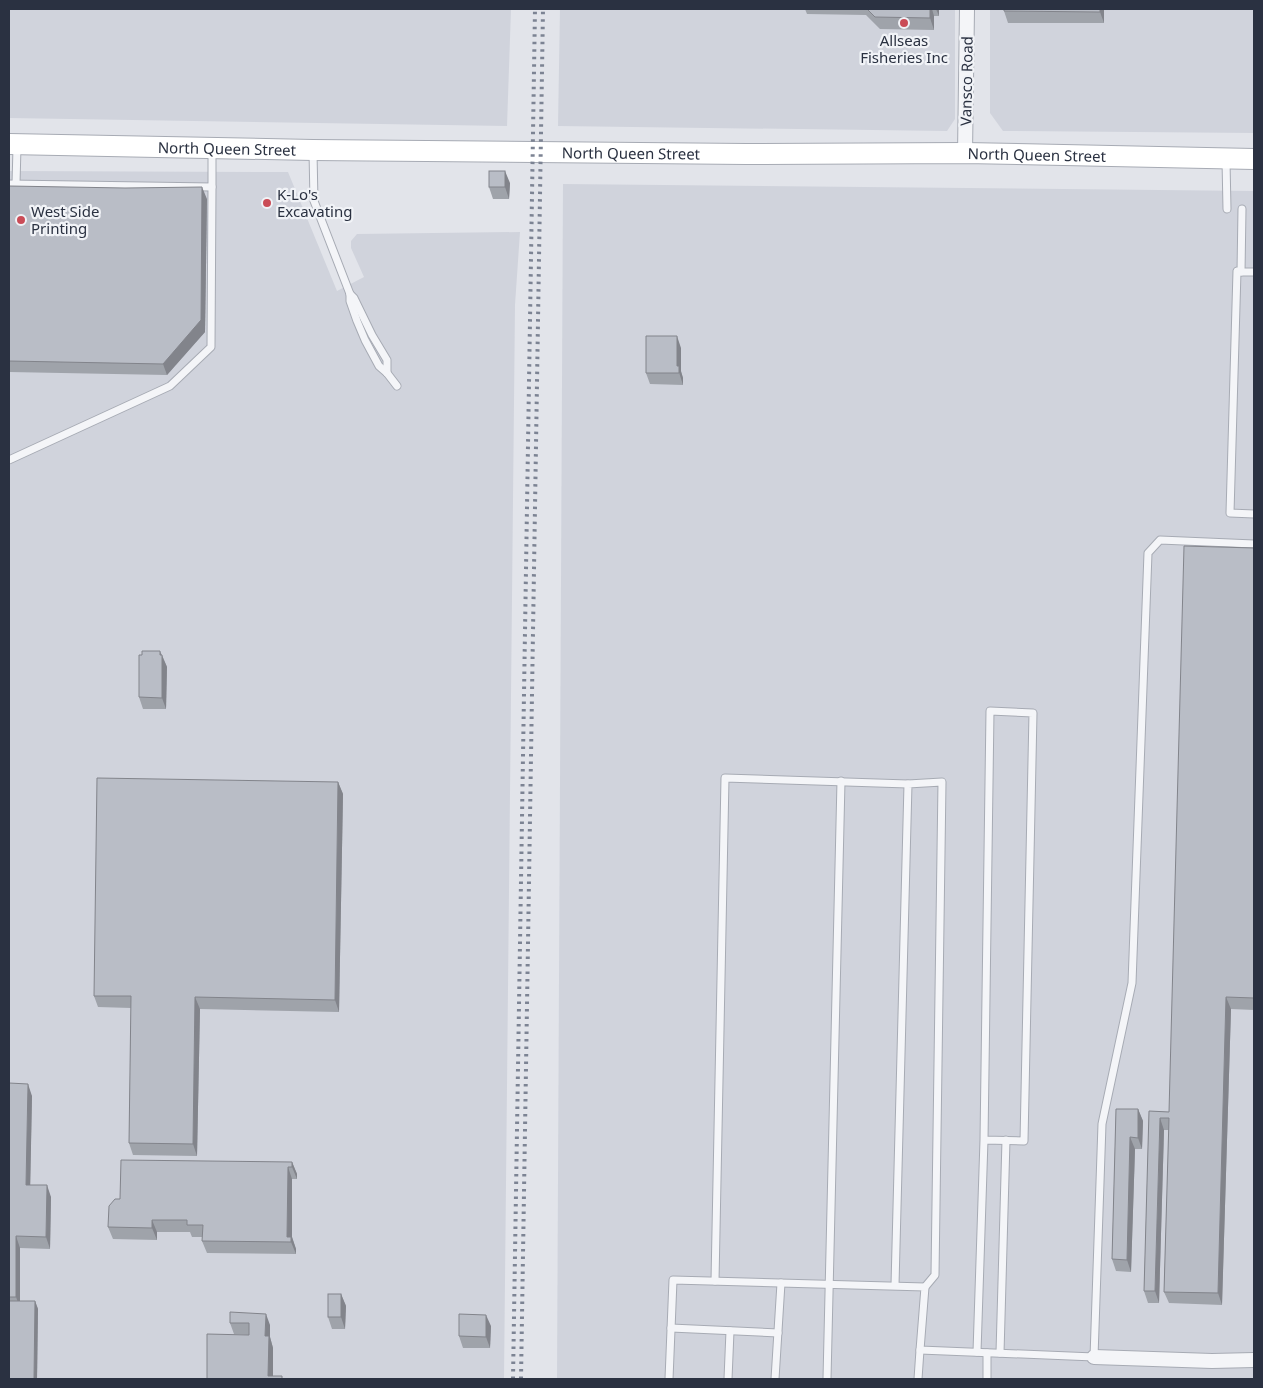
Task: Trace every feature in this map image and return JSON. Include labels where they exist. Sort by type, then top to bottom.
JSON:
[{"type":"main road","name":"North Queen Street","points":[[13,144],[312,150],[746,154],[965,153],[1254,159]]},
{"type":"street","name":"Vansco Road","points":[[965,153],[967,9]]},
{"type":"street","points":[[1094,1357],[1212,1361],[1254,1360]]},
{"type":"lane","points":[[13,144],[12,184],[212,187]]},
{"type":"lane","points":[[9,460],[170,386],[212,347],[212,148]]},
{"type":"lane","points":[[312,150],[314,201],[350,294],[354,298],[387,360],[387,372],[397,386]]},
{"type":"lane","points":[[1226,158],[1227,209]]},
{"type":"lane","points":[[1241,272],[1242,209]]},
{"type":"lane","points":[[1254,272],[1237,271],[1230,513],[1254,514]]},
{"type":"lane","points":[[920,1350],[1094,1357],[1102,1124],[1132,983],[1148,553],[1160,540],[1254,544]]},
{"type":"lane","points":[[977,1352],[984,1140],[990,711],[1033,713],[1024,1141],[984,1140]]},
{"type":"lane","points":[[715,1281],[725,778],[908,784],[942,782],[935,1276],[925,1287],[918,1379]]},
{"type":"lane","points":[[827,1379],[841,781]]},
{"type":"lane","points":[[895,1285],[908,784]]},
{"type":"lane","points":[[1000,1353],[1006,1140]]},
{"type":"lane","points":[[669,1379],[673,1280],[925,1287]]},
{"type":"lane","points":[[775,1379],[781,1283]]},
{"type":"lane","points":[[671,1328],[778,1333]]},
{"type":"lane","points":[[728,1379],[730,1331]]},
{"type":"lane","points":[[987,1353],[987,1379]]},
{"type":"shaded area","points":[[9,9],[511,9],[507,126],[9,118]]},
{"type":"shaded area","points":[[560,9],[955,9],[955,119],[947,131],[558,126]]},
{"type":"shaded area","points":[[990,9],[1254,9],[1254,133],[1003,131],[990,113]]},
{"type":"shaded area","points":[[9,171],[288,172],[337,291],[364,277],[351,248],[351,241],[357,234],[520,232],[515,305],[504,1379],[9,1379]]},
{"type":"shaded area","points":[[563,184],[1254,191],[1254,1379],[557,1379]]},
{"type":"building","points":[[867,9],[930,9],[930,18],[875,17]]},
{"type":"building","points":[[1004,9],[1100,9],[1100,12],[1004,11]]},
{"type":"building","points":[[489,171],[505,171],[505,187],[489,187]]},
{"type":"building","points":[[9,186],[202,187],[201,320],[163,364],[9,361]]},
{"type":"building","points":[[646,336],[677,336],[677,366],[679,366],[679,373],[646,373]]},
{"type":"building","points":[[1184,546],[1254,548],[1254,998],[1226,997],[1218,1293],[1164,1292],[1169,1118],[1160,1118],[1155,1291],[1144,1291],[1149,1111],[1169,1112]]},
{"type":"building","points":[[142,651],[160,651],[160,655],[162,655],[162,698],[139,697],[139,655],[142,655]]},
{"type":"building","points":[[97,778],[338,782],[335,1000],[195,997],[193,1144],[129,1143],[131,996],[94,996]]},
{"type":"building","points":[[9,1083],[28,1084],[26,1185],[47,1185],[46,1237],[16,1236],[16,1297],[9,1297]]},
{"type":"building","points":[[1116,1109],[1138,1109],[1138,1138],[1130,1137],[1127,1260],[1112,1259]]},
{"type":"building","points":[[121,1160],[292,1162],[292,1167],[288,1167],[287,1237],[291,1237],[291,1242],[202,1241],[203,1225],[187,1225],[187,1220],[152,1220],[152,1228],[108,1227],[109,1206],[115,1199],[120,1199]]},
{"type":"building","points":[[328,1294],[341,1294],[341,1317],[328,1317]]},
{"type":"building","points":[[9,1301],[35,1301],[34,1379],[9,1379]]},
{"type":"building","points":[[230,1312],[266,1314],[265,1336],[269,1336],[268,1376],[282,1376],[282,1379],[207,1379],[207,1334],[249,1335],[249,1323],[230,1323]]},
{"type":"building","points":[[459,1314],[486,1315],[486,1337],[459,1336]]},
{"type":"railway","points":[[513,1379],[535,9]]},
{"type":"railway","points":[[521,1379],[543,9]]},
{"type":"place","name":"Allseas Fisheries Inc","points":[[904,23]]},
{"type":"place","name":"K-Lo's Excavating","points":[[267,203]]},
{"type":"place","name":"West Side Printing","points":[[21,220]]}]
